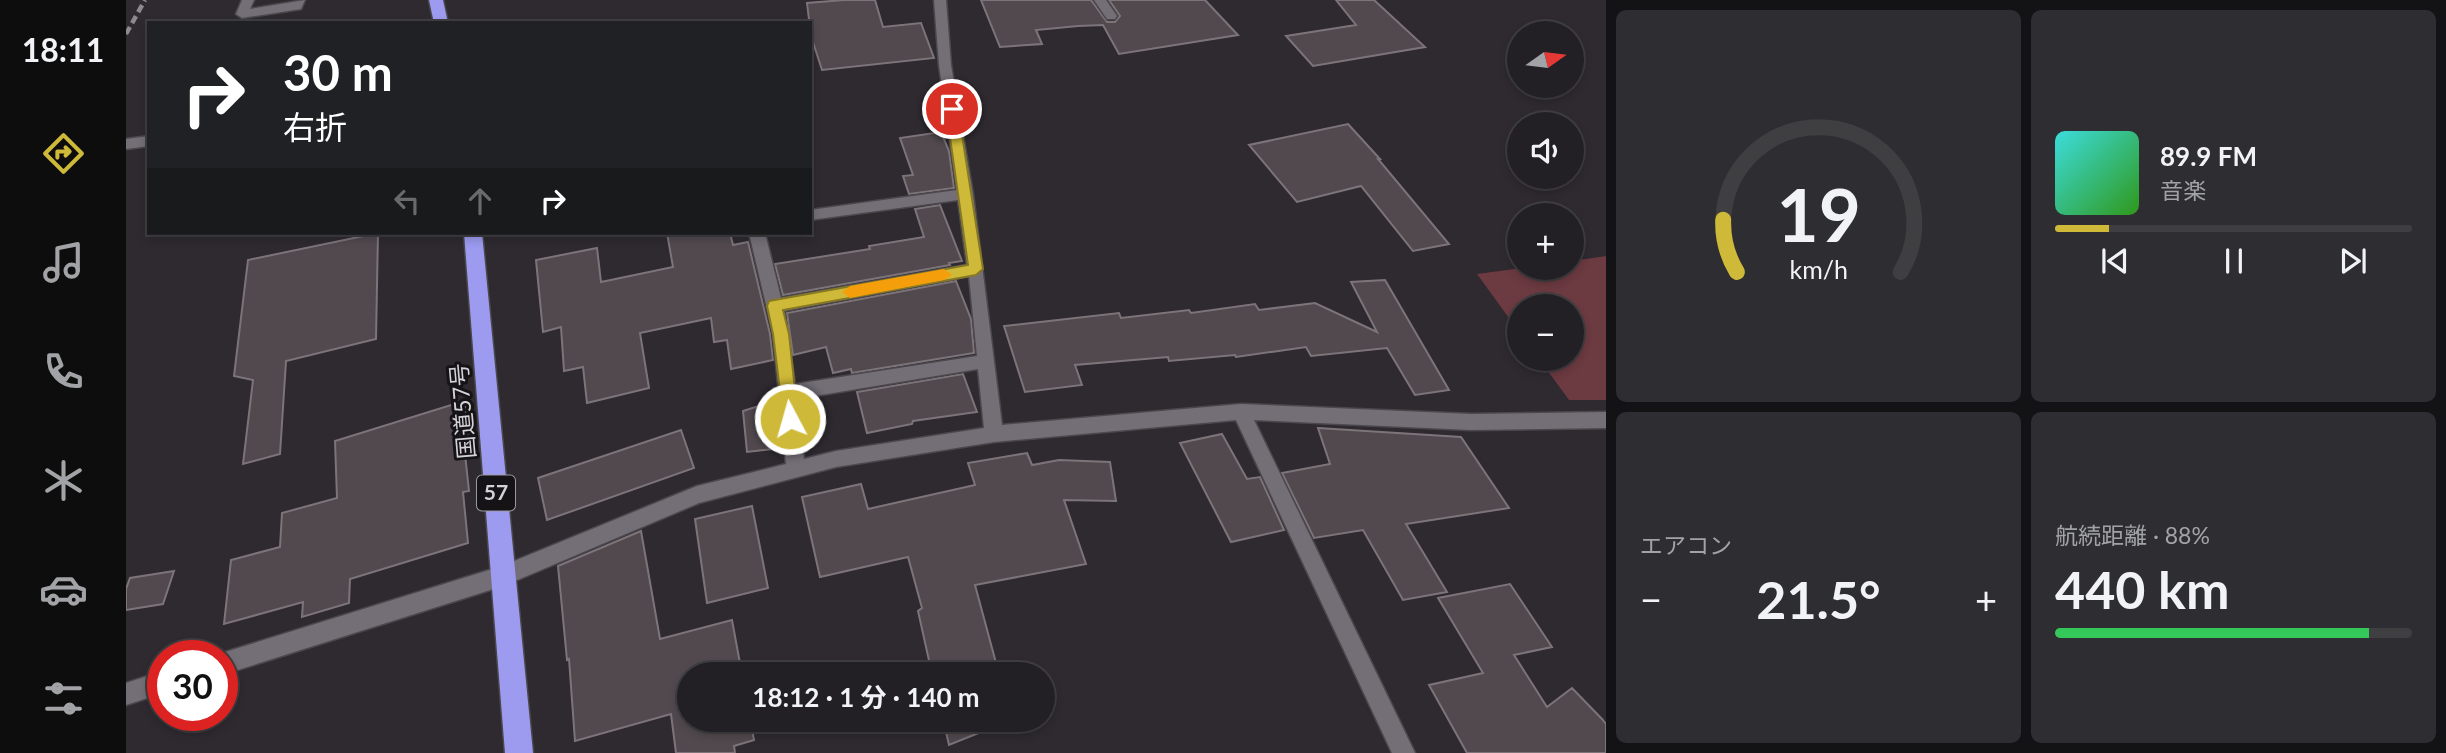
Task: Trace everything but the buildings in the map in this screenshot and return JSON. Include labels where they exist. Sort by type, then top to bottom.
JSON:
[{"type":"highway","points":[[436,0],[441,21]]},
{"type":"highway","name":"国道57号","points":[[473,235],[519,753]]},
{"type":"street","points":[[240,19],[248,0]]},
{"type":"street","points":[[240,19],[297,6],[299,0]]},
{"type":"street","points":[[940,0],[945,65],[976,269],[994,434]]},
{"type":"street","points":[[1100,0],[1111,16]]},
{"type":"street","points":[[126,144],[147,141]]},
{"type":"street","points":[[812,215],[966,194]]},
{"type":"street","points":[[757,235],[781,334],[796,469]]},
{"type":"street","points":[[774,306],[976,269]]},
{"type":"street","points":[[787,393],[987,361]]},
{"type":"street","points":[[238,659],[503,576],[697,495],[835,459],[994,434],[1241,412],[1471,422],[1606,419]]},
{"type":"street","points":[[1241,412],[1404,753]]},
{"type":"street","points":[[126,694],[147,687]]},
{"type":"shaded area","points":[[1606,256],[1606,400],[1569,400],[1548,371],[1584,371],[1584,294],[1507,294],[1507,315],[1477,274],[1507,270],[1507,280],[1584,280],[1584,259]]},
{"type":"railway","points":[[126,34],[145,0]]},
{"type":"slow traffic","points":[[850,292],[944,275]]},
{"type":"route","points":[[790,419],[781,334],[774,306],[976,269],[952,109]]}]
